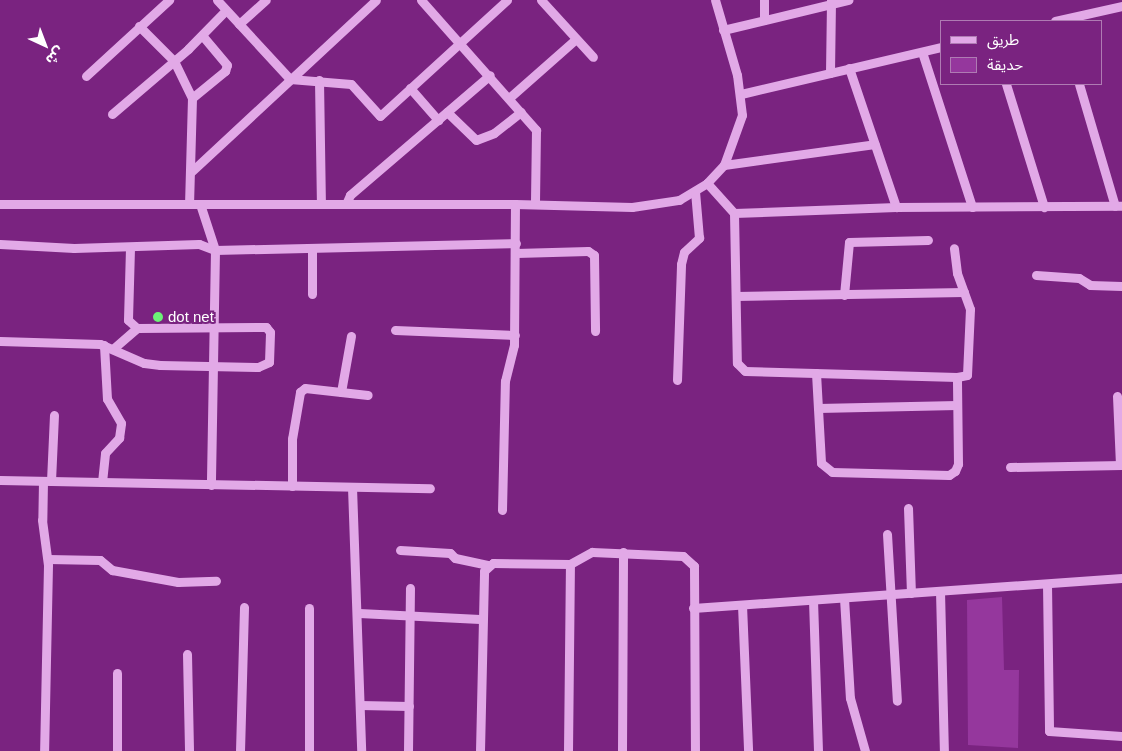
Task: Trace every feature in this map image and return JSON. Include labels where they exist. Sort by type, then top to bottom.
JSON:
[{"type":"street","points":[[86,76],[169,0]]},
{"type":"street","points":[[239,24],[266,0]]},
{"type":"street","points":[[192,171],[376,0]]},
{"type":"street","points":[[421,0],[460,41],[536,130],[535,204]]},
{"type":"street","points":[[112,114],[202,35],[221,3],[290,79],[351,84],[380,116],[507,0]]},
{"type":"street","points":[[541,0],[593,57]]},
{"type":"street","points":[[0,204],[535,204],[632,207],[680,200],[707,183],[724,165],[742,115],[741,94],[715,0]]},
{"type":"street","points":[[764,0],[764,20]]},
{"type":"street","points":[[724,30],[831,2],[848,0]]},
{"type":"street","points":[[830,73],[831,2]]},
{"type":"street","points":[[1062,20],[1122,6]]},
{"type":"street","points":[[139,26],[174,61],[192,98],[192,171],[189,204]]},
{"type":"street","points":[[192,98],[224,70],[227,64],[202,35]]},
{"type":"street","points":[[509,98],[576,38]]},
{"type":"street","points":[[741,94],[940,47]]},
{"type":"street","points":[[922,52],[972,207]]},
{"type":"street","points":[[849,68],[896,207]]},
{"type":"street","points":[[346,204],[350,195],[490,75]]},
{"type":"street","points":[[319,80],[321,204]]},
{"type":"street","points":[[1006,85],[1044,206]]},
{"type":"street","points":[[734,213],[896,207],[1119,206],[1079,85]]},
{"type":"street","points":[[410,88],[438,120]]},
{"type":"street","points":[[447,112],[476,140],[494,133],[521,112]]},
{"type":"street","points":[[724,165],[875,144]]},
{"type":"street","points":[[707,183],[734,213],[737,363],[740,368],[957,378],[968,374],[970,309],[954,248]]},
{"type":"street","points":[[677,380],[681,264],[684,252],[699,238],[694,191]]},
{"type":"street","points":[[200,204],[216,250],[212,485]]},
{"type":"street","points":[[502,510],[504,391],[515,336],[515,204]]},
{"type":"street","points":[[844,295],[846,247],[849,242],[928,240]]},
{"type":"street","points":[[0,244],[130,248],[199,244],[216,250],[516,243]]},
{"type":"street","points":[[130,248],[128,320],[137,328]]},
{"type":"street","points":[[312,248],[312,294]]},
{"type":"street","points":[[516,254],[588,252],[594,254],[595,331]]},
{"type":"street","points":[[1036,275],[1079,278],[1090,285],[1122,286]]},
{"type":"street","points":[[736,296],[964,292]]},
{"type":"street","points":[[0,341],[104,345],[144,363],[265,365],[269,362],[270,332],[266,327],[137,328],[114,348]]},
{"type":"street","points":[[395,330],[515,336]]},
{"type":"street","points":[[341,392],[351,336]]},
{"type":"street","points":[[102,482],[105,454],[119,438],[121,423],[107,399],[104,345]]},
{"type":"street","points":[[816,373],[821,462],[832,472],[949,474],[955,471],[958,464],[957,378]]},
{"type":"street","points":[[292,486],[292,439],[300,392],[305,388],[368,395]]},
{"type":"street","points":[[1010,467],[1121,465],[1117,396]]},
{"type":"street","points":[[818,408],[957,405]]},
{"type":"street","points":[[44,751],[48,559],[42,520],[54,415]]},
{"type":"street","points":[[0,480],[430,488]]},
{"type":"street","points":[[352,487],[358,613],[361,751]]},
{"type":"street","points":[[908,508],[911,593]]},
{"type":"street","points":[[887,534],[898,701]]},
{"type":"street","points":[[400,550],[450,553],[455,558],[487,565],[570,564],[592,552],[683,556],[690,560],[694,566],[695,751]]},
{"type":"street","points":[[622,751],[623,552]]},
{"type":"street","points":[[48,559],[100,560],[112,570],[178,582],[216,581]]},
{"type":"street","points":[[568,751],[570,564]]},
{"type":"street","points":[[480,751],[480,619],[484,570],[487,565]]},
{"type":"street","points":[[693,608],[1122,578]]},
{"type":"street","points":[[1047,584],[1049,731],[1122,736]]},
{"type":"street","points":[[408,751],[410,588]]},
{"type":"street","points":[[940,591],[944,751]]},
{"type":"street","points":[[844,598],[850,698],[865,751]]},
{"type":"street","points":[[813,600],[818,751]]},
{"type":"street","points":[[742,605],[748,751]]},
{"type":"street","points":[[240,751],[244,607]]},
{"type":"street","points":[[309,608],[309,751]]},
{"type":"street","points":[[358,613],[480,619]]},
{"type":"street","points":[[187,654],[189,751]]},
{"type":"street","points":[[117,673],[117,751]]},
{"type":"street","points":[[360,705],[409,706]]},
{"type":"green space","points":[[1002,597],[1004,670],[1019,670],[1018,748],[968,745],[967,600]]},
{"type":"place","name":"dot net","points":[[158,317]]}]
